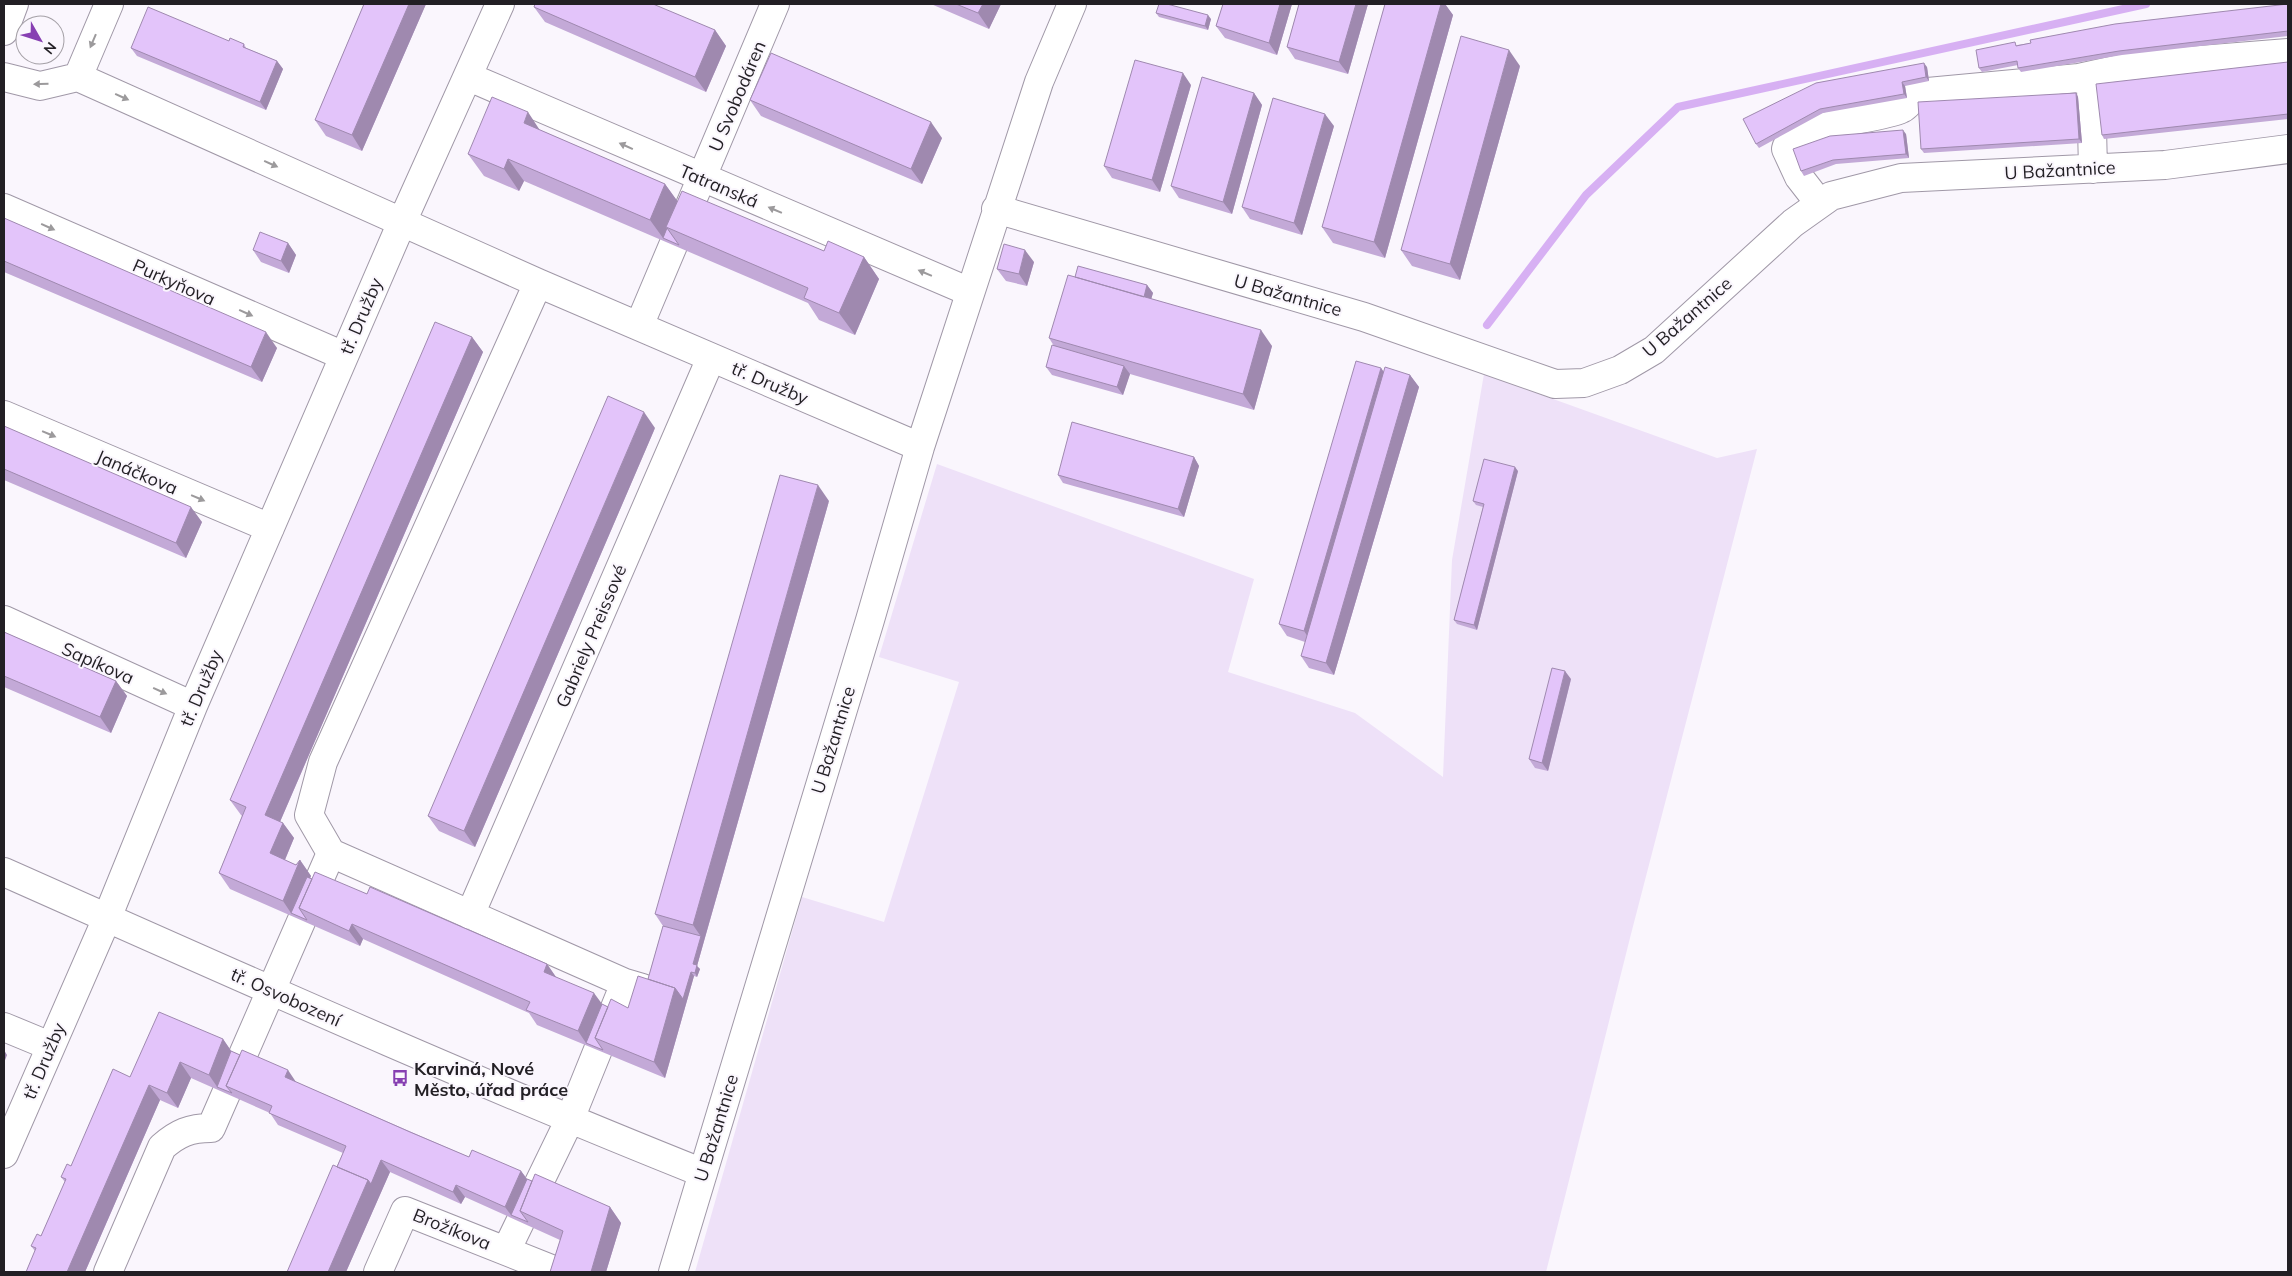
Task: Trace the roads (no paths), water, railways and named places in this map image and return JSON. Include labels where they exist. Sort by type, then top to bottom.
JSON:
[{"type":"street","points":[[4,31],[14,4]]},
{"type":"street","points":[[4,77],[40,86],[78,77],[109,4]]},
{"type":"street","name":"tř. Družby","points":[[4,1154],[107,918],[193,706],[402,222],[469,78],[500,4]]},
{"type":"street","name":"U Svobodáren","points":[[639,326],[775,4]]},
{"type":"street","name":"U Bažantnice","points":[[673,1272],[870,620],[920,447],[996,209],[1039,82],[1072,4]]},
{"type":"street","points":[[1820,204],[1799,177],[1786,149],[1789,142],[1811,129],[1871,118],[1903,109],[1917,93],[2079,78],[2138,65],[2288,53]]},
{"type":"street","name":"tř. Družby","points":[[78,77],[538,283],[920,447]]},
{"type":"street","name":"Tatranská","points":[[469,78],[970,292]]},
{"type":"street","points":[[2079,78],[2087,81],[2091,87],[2093,169]]},
{"type":"street","name":"U Bažantnice","points":[[996,209],[1364,317],[1555,384],[1584,383],[1620,370],[1654,350],[1793,223],[1831,196],[1902,178],[2165,165],[2288,149]]},
{"type":"street","name":"Purkyňova","points":[[4,208],[344,356]]},
{"type":"street","points":[[538,283],[323,762],[309,815],[331,853],[634,986],[570,1120]]},
{"type":"street","name":"Gabriely Preissové","points":[[470,915],[711,358]]},
{"type":"street","name":"Janáčkova","points":[[4,415],[270,528]]},
{"type":"street","name":"Sapíkova","points":[[4,620],[193,706]]},
{"type":"street","points":[[108,1272],[162,1147],[177,1134],[194,1128],[211,1128],[272,992],[331,853]]},
{"type":"street","name":"tř. Osvobození","points":[[4,872],[272,992],[570,1120],[703,1172]]},
{"type":"street","points":[[4,1027],[50,1046]]},
{"type":"street","name":"Brožíkova","points":[[506,1251],[570,1120]]},
{"type":"street","name":"Brožíkova","points":[[378,1272],[405,1211],[551,1269]]},
{"type":"waterway","points":[[1487,325],[1586,195],[1678,107],[2146,4]]},
{"type":"place","name":"Karviná, Nové Město, úřad práce","points":[[400,1078]]}]
